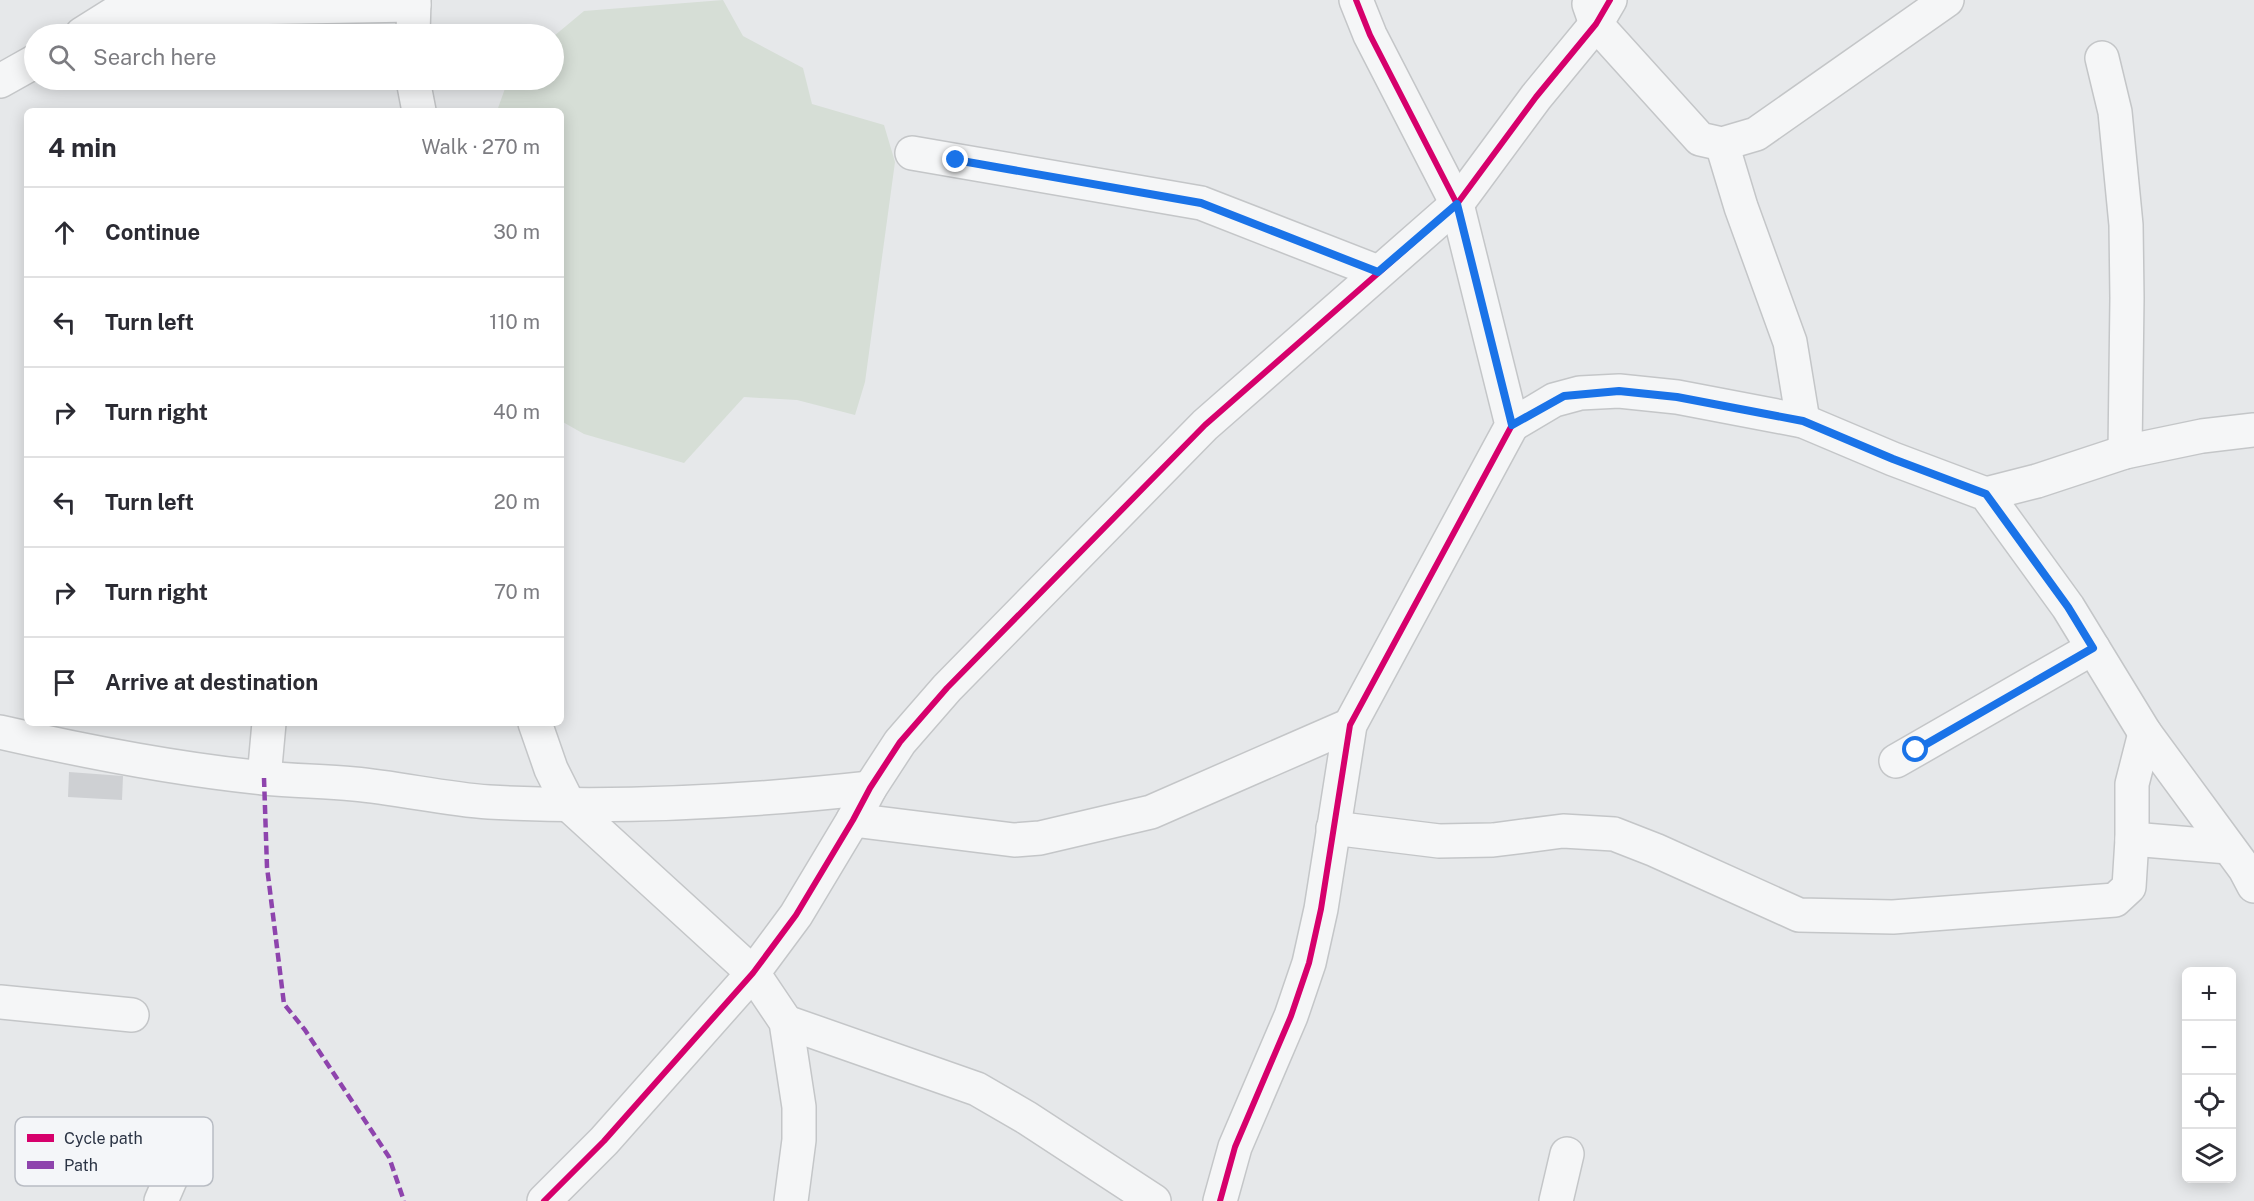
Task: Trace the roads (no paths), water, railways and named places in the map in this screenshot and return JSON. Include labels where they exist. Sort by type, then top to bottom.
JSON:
[{"type":"street","points":[[1356,0],[1370,35],[1457,204],[1512,425]]},
{"type":"street","points":[[544,1201],[604,1141],[753,973],[796,915],[870,788],[900,742],[947,688],[1205,425],[1457,204],[1598,8],[1700,139],[1722,144],[1756,134],[1947,0]]},
{"type":"street","points":[[98,24],[117,12],[128,10],[414,13]]},
{"type":"street","points":[[2102,58],[2115,112],[2126,225],[2125,452]]},
{"type":"street","points":[[0,81],[24,68]]},
{"type":"street","points":[[415,90],[418,108]]},
{"type":"street","points":[[1722,144],[1741,207],[1790,342],[1803,421]]},
{"type":"street","points":[[912,153],[1201,203],[1378,272]]},
{"type":"street","points":[[1220,1201],[1235,1147],[1291,1016],[1309,963],[1350,725],[1512,425],[1564,396],[1619,391],[1677,397],[1803,421],[1893,459],[1986,494],[2068,607],[2145,733],[2228,846],[2254,886]]},
{"type":"street","points":[[1986,494],[2037,481],[2125,452],[2202,436],[2254,430]]},
{"type":"street","points":[[1896,761],[2093,648]]},
{"type":"street","points":[[853,820],[1014,840],[1040,838],[1151,812],[1350,725]]},
{"type":"street","points":[[264,778],[268,726]]},
{"type":"street","points":[[536,726],[551,769],[569,805],[753,973],[786,1022],[799,1107],[799,1140],[791,1201]]},
{"type":"street","points":[[0,732],[162,765],[264,778],[355,784],[486,801],[569,805],[650,805],[803,795],[870,788]]},
{"type":"street","points":[[1333,828],[1439,841],[1493,840],[1563,831],[1614,834],[1799,915],[1893,917],[2115,900],[2129,887],[2132,784],[2145,733]]},
{"type":"street","points":[[2132,838],[2228,846]]},
{"type":"street","points":[[0,1002],[132,1015]]},
{"type":"street","points":[[786,1022],[976,1089],[1027,1118],[1154,1201]]},
{"type":"street","points":[[1556,1201],[1567,1154]]},
{"type":"street","points":[[161,1201],[167,1186]]}]
